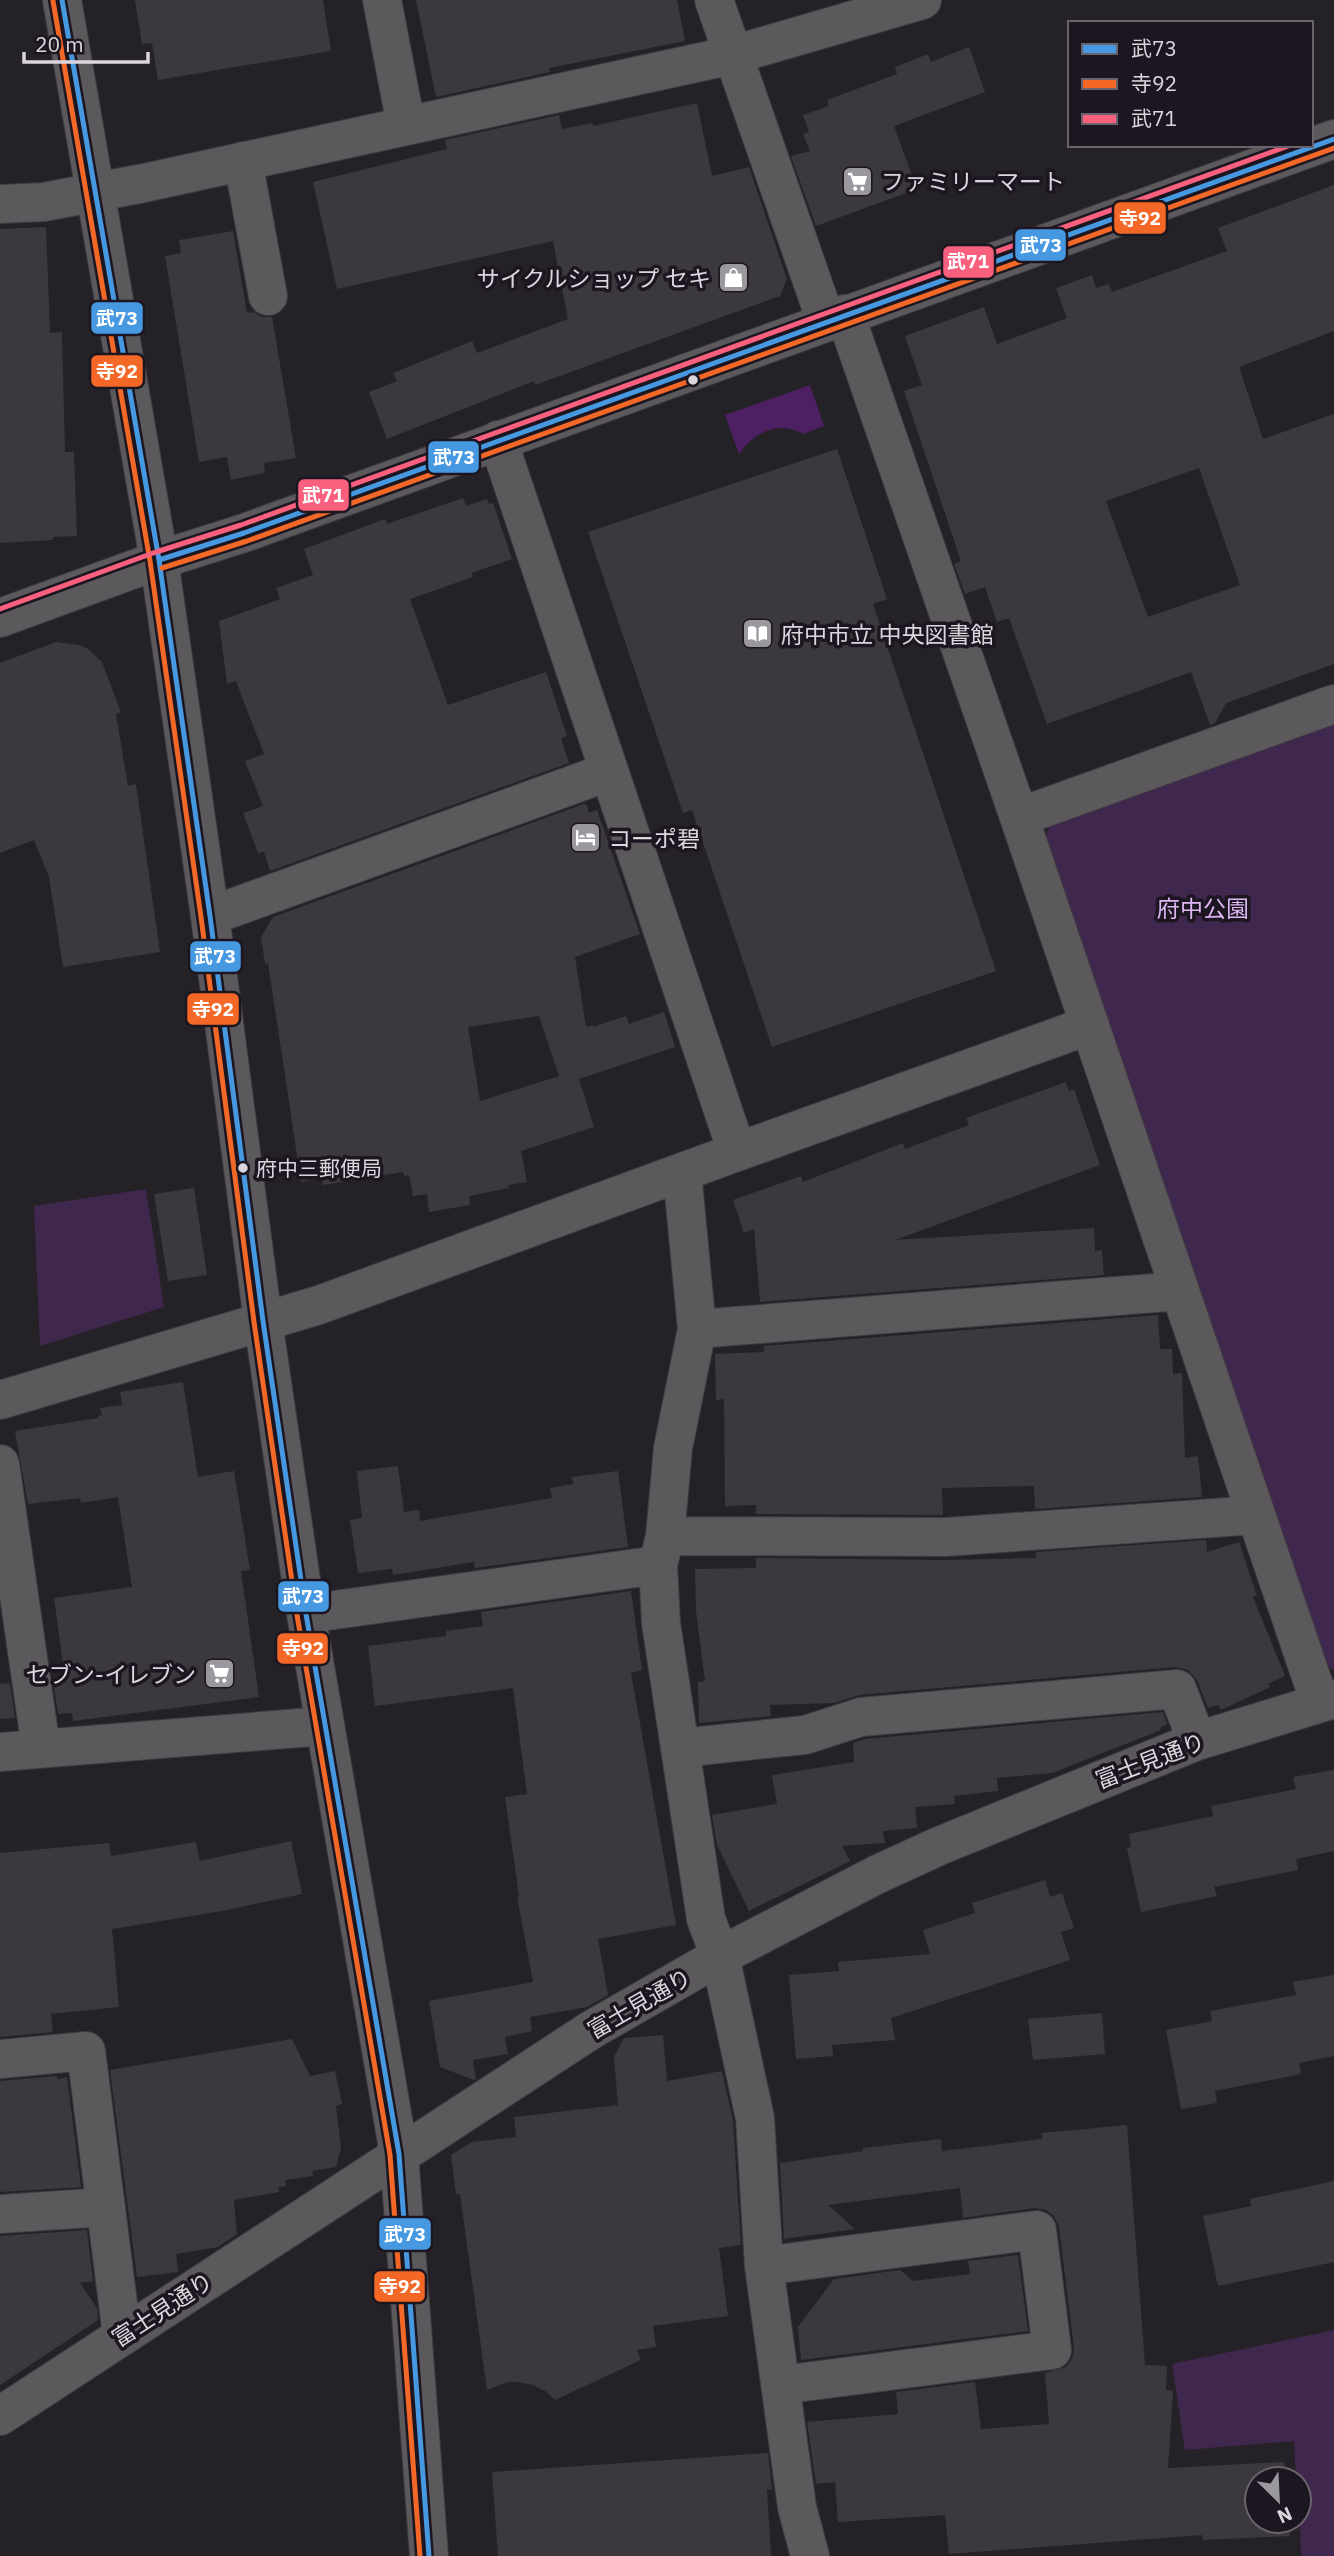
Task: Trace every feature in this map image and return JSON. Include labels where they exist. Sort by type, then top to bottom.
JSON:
[{"type":"street","points":[[62,0],[159,560],[210,916],[263,1321],[306,1614],[399,2154],[429,2556]]},
{"type":"street","points":[[382,0],[406,125]]},
{"type":"street","points":[[714,0],[836,318],[1019,817],[1256,1515],[1327,1701]]},
{"type":"street","points":[[0,204],[44,202],[95,193],[733,55],[922,0]]},
{"type":"street","points":[[1313,147],[1334,139]]},
{"type":"street","points":[[0,618],[159,560],[244,533],[1312,147]]},
{"type":"street","points":[[243,162],[268,296]]},
{"type":"street","points":[[498,440],[737,1152]]},
{"type":"street","points":[[1019,817],[1334,704]]},
{"type":"street","points":[[210,916],[608,772]]},
{"type":"street","points":[[0,1400],[319,1305],[1090,1025]]},
{"type":"street","points":[[682,1172],[697,1329],[673,1448],[662,1550],[661,1623],[706,1919],[720,1956],[755,2118],[764,2266],[797,2507],[810,2556]]},
{"type":"street","points":[[697,1329],[1180,1291]]},
{"type":"street","points":[[0,1464],[41,1748]]},
{"type":"street","points":[[306,1614],[662,1550],[945,1537],[1256,1515]]},
{"type":"street","points":[[680,1748],[805,1735],[861,1717],[1177,1689],[1197,1741]]},
{"type":"street","name":"富士見通り","points":[[0,2416],[592,2030],[720,1956],[876,1875],[939,1846],[1197,1741],[1327,1701]]},
{"type":"street","points":[[0,1752],[324,1726]]},
{"type":"street","points":[[0,2059],[86,2051],[122,2335]]},
{"type":"street","points":[[0,2214],[106,2207]]},
{"type":"street","points":[[764,2266],[1037,2230],[1052,2350],[781,2385]]},
{"type":"green space","name":"府中公園","points":[[1334,722],[1334,1670],[1324,1665],[1044,841],[1049,827]]},
{"type":"green space","points":[[146,1189],[164,1307],[40,1346],[34,1206]]},
{"type":"green space","points":[[1334,2330],[1334,2556],[1301,2556],[1300,2535],[1313,2535],[1313,2465],[1295,2465],[1294,2441],[1185,2450],[1172,2364]]},
{"type":"shaded area","points":[[810,385],[824,426],[803,434],[785,428],[768,430],[752,440],[739,454],[725,415]]},
{"type":"building","points":[[135,0],[323,0],[331,51],[158,80],[152,43],[142,44]]},
{"type":"building","points":[[416,0],[677,0],[685,41],[549,68],[550,72],[436,97]]},
{"type":"building","points":[[969,47],[985,92],[894,126],[917,189],[816,226],[791,156],[810,151],[803,134],[809,132],[803,115],[829,106],[827,100],[897,74],[895,67],[928,54],[931,62]]},
{"type":"building","points":[[697,103],[712,176],[749,167],[787,279],[780,296],[535,385],[534,381],[387,439],[369,392],[397,381],[393,373],[472,341],[477,353],[568,319],[553,241],[337,289],[313,182],[447,149],[445,140],[559,115],[562,129],[593,123],[593,126]]},
{"type":"building","points":[[1334,185],[1334,331],[1239,367],[1263,439],[1334,414],[1334,664],[1226,703],[1215,723],[1210,725],[1191,672],[1047,724],[1009,618],[997,622],[985,587],[965,594],[954,564],[961,561],[904,391],[922,385],[905,336],[984,307],[997,344],[1067,318],[1056,288],[1092,275],[1096,288],[1109,284],[1112,292],[1227,251],[1218,228]],"holes":[[[1199,468],[1240,585],[1148,617],[1106,501]]]},
{"type":"building","points":[[46,227],[50,333],[62,332],[65,452],[74,452],[77,536],[0,543],[0,229]]},
{"type":"building","points":[[233,231],[247,313],[272,317],[296,458],[264,463],[265,473],[231,480],[227,457],[199,462],[165,256],[181,253],[179,240]]},
{"type":"building","points":[[837,449],[887,599],[873,604],[996,971],[772,1047],[692,810],[683,813],[588,532]]},
{"type":"building","points":[[463,498],[466,506],[487,499],[489,504],[493,503],[512,559],[471,573],[473,577],[410,599],[448,705],[546,672],[567,736],[561,738],[569,763],[270,871],[264,852],[258,853],[243,813],[263,806],[245,761],[264,754],[236,681],[227,684],[219,621],[280,599],[276,588],[313,575],[304,549],[385,519],[387,524]]},
{"type":"building","points":[[56,642],[79,645],[88,649],[102,662],[121,712],[116,714],[128,786],[136,784],[160,952],[63,967],[49,877],[34,840],[0,853],[0,663]]},
{"type":"building","points":[[584,804],[587,805],[589,813],[597,810],[640,934],[575,957],[586,1027],[626,1016],[629,1024],[664,1012],[675,1047],[579,1079],[594,1127],[521,1151],[527,1182],[469,1196],[470,1205],[429,1212],[427,1194],[413,1196],[409,1175],[404,1176],[403,1172],[323,1185],[322,1178],[301,1182],[268,963],[265,964],[261,937],[273,917]],"holes":[[[539,1016],[559,1076],[480,1101],[468,1027]]]},
{"type":"building","points":[[1066,1082],[1069,1091],[1074,1089],[1100,1165],[895,1240],[1094,1228],[1095,1251],[1102,1250],[1104,1275],[760,1302],[754,1229],[744,1233],[733,1200],[801,1176],[803,1182],[903,1143],[905,1149],[969,1125],[966,1118]]},
{"type":"building","name":"府中三郵便局","points":[[194,1188],[207,1275],[168,1281],[154,1194]]},
{"type":"building","points":[[1158,1315],[1160,1349],[1172,1349],[1173,1374],[1182,1373],[1185,1458],[1198,1456],[1202,1497],[1035,1509],[1034,1486],[942,1488],[943,1515],[756,1514],[756,1505],[725,1506],[724,1399],[716,1400],[715,1354],[764,1352],[764,1346]]},
{"type":"building","points":[[183,1382],[198,1477],[234,1471],[250,1570],[241,1571],[259,1697],[73,1721],[72,1713],[58,1714],[53,1680],[65,1679],[54,1598],[132,1587],[118,1497],[81,1503],[80,1498],[28,1504],[15,1431],[98,1418],[102,1415],[100,1408],[122,1405],[120,1392]]},
{"type":"building","points":[[398,1466],[404,1512],[419,1510],[420,1521],[552,1498],[550,1488],[573,1484],[572,1477],[618,1471],[628,1547],[475,1568],[474,1562],[393,1575],[392,1569],[358,1573],[350,1520],[362,1518],[357,1471]]},
{"type":"building","points":[[1206,1540],[1207,1552],[1239,1542],[1257,1596],[1253,1597],[1285,1676],[1268,1684],[1270,1687],[1221,1710],[1218,1705],[1208,1708],[1197,1680],[1188,1670],[1175,1667],[859,1695],[834,1703],[770,1705],[771,1716],[699,1723],[698,1682],[705,1681],[696,1611],[695,1569],[756,1568],[756,1558],[1036,1558],[1036,1552]]},
{"type":"building","points":[[631,1591],[642,1670],[631,1673],[676,1925],[598,1939],[608,1995],[587,2007],[530,2017],[532,2031],[505,2037],[508,2054],[473,2060],[474,2080],[440,2067],[429,2001],[533,1982],[517,1897],[519,1896],[505,1797],[527,1794],[513,1688],[375,1706],[368,1646],[446,1636],[446,1631],[483,1626],[481,1612]]},
{"type":"building","points":[[10,1683],[15,1718],[0,1719],[0,1684]]},
{"type":"building","points":[[1163,1712],[1167,1724],[1160,1728],[1161,1730],[1052,1773],[997,1778],[998,1791],[954,1796],[955,1804],[915,1807],[917,1828],[883,1831],[885,1843],[842,1846],[850,1861],[749,1911],[717,1845],[712,1815],[777,1804],[772,1775],[854,1762],[853,1743],[865,1739]]},
{"type":"building","points":[[1334,1770],[1334,1851],[1296,1859],[1298,1870],[1214,1887],[1217,1896],[1141,1912],[1127,1848],[1131,1847],[1129,1834],[1213,1816],[1211,1806],[1296,1789],[1293,1777]]},
{"type":"building","points":[[291,1841],[302,1894],[222,1911],[112,1929],[119,2007],[51,2014],[53,2032],[0,2037],[0,1853],[109,1843],[111,1856],[196,1842],[200,1861]]},
{"type":"building","points":[[1045,1880],[1050,1897],[1062,1893],[1074,1928],[1061,1932],[1070,1960],[891,2018],[895,2040],[832,2045],[833,2056],[796,2059],[789,1975],[839,1971],[838,1962],[930,1954],[923,1930],[975,1913],[972,1903]]},
{"type":"building","points":[[1334,1975],[1334,2056],[1299,2063],[1301,2074],[1215,2091],[1217,2103],[1181,2109],[1166,2030],[1212,2021],[1210,2011],[1296,1995],[1293,1982]]},
{"type":"building","points":[[1102,2013],[1105,2054],[1033,2060],[1028,2019]]},
{"type":"building","points":[[663,2035],[667,2081],[722,2071],[733,2121],[741,2245],[719,2248],[728,2316],[653,2326],[656,2347],[637,2350],[641,2360],[555,2400],[547,2392],[533,2385],[518,2382],[507,2382],[487,2390],[460,2194],[456,2194],[451,2155],[472,2142],[516,2137],[514,2117],[618,2105],[614,2057],[624,2038]]},
{"type":"building","points":[[292,2039],[310,2076],[335,2071],[342,2104],[336,2106],[341,2148],[336,2167],[312,2171],[313,2176],[285,2180],[286,2186],[278,2187],[279,2192],[234,2200],[237,2234],[218,2247],[176,2254],[178,2272],[137,2277],[110,2070]]},
{"type":"building","points":[[57,2076],[57,2079],[67,2077],[81,2187],[0,2192],[0,2081]]},
{"type":"building","points":[[1127,2125],[1145,2365],[1167,2366],[1166,2390],[1173,2391],[1168,2468],[1284,2462],[1284,2465],[1243,2465],[1243,2535],[1290,2536],[1203,2540],[1202,2535],[949,2554],[945,2515],[838,2522],[835,2482],[816,2484],[807,2422],[898,2414],[896,2392],[975,2382],[981,2429],[1049,2424],[1045,2373],[1066,2367],[1072,2359],[1074,2348],[1059,2227],[1054,2216],[1046,2210],[1035,2208],[963,2218],[960,2188],[828,2205],[855,2229],[784,2239],[780,2163],[863,2151],[863,2148],[941,2139],[942,2151],[1042,2139],[1042,2133]]},
{"type":"building","points":[[1334,2181],[1334,2262],[1218,2286],[1203,2216],[1251,2206],[1250,2199]]},
{"type":"building","points":[[87,2230],[93,2281],[80,2283],[97,2308],[98,2320],[0,2385],[0,2236]]},
{"type":"building","points":[[1018,2255],[1028,2331],[801,2360],[798,2327],[834,2279],[900,2270],[913,2281],[970,2274],[968,2261]]},
{"type":"building","points":[[768,2453],[772,2489],[767,2490],[771,2556],[498,2556],[492,2472]]},
{"type":"transit line","name":"武73","points":[[62,0],[159,560],[210,916],[263,1321],[306,1614],[399,2154],[429,2556]]},
{"type":"transit line","name":"寺92","points":[[53,1],[150,561],[201,917],[254,1322],[297,1615],[390,2155],[420,2556]]},
{"type":"transit line","name":"武73","points":[[1313,147],[1334,139]]},
{"type":"transit line","name":"武71","points":[[0,609],[156,552],[241,525],[1285,147]]},
{"type":"transit line","name":"武73","points":[[159,560],[244,533],[1312,147]]},
{"type":"transit line","name":"寺92","points":[[162,568],[247,541],[1334,148]]},
{"type":"place","name":"ファミリーマート","points":[[858,181]]},
{"type":"place","name":"サイクルショップ セキ","points":[[734,278]]},
{"type":"place","name":"府中市立 中央図書館","points":[[758,634]]},
{"type":"place","name":"コーポ碧","points":[[585,838]]},
{"type":"place","name":"府中三郵便局","points":[[243,1168]]},
{"type":"place","name":"セブン-イレブン","points":[[219,1674]]}]
